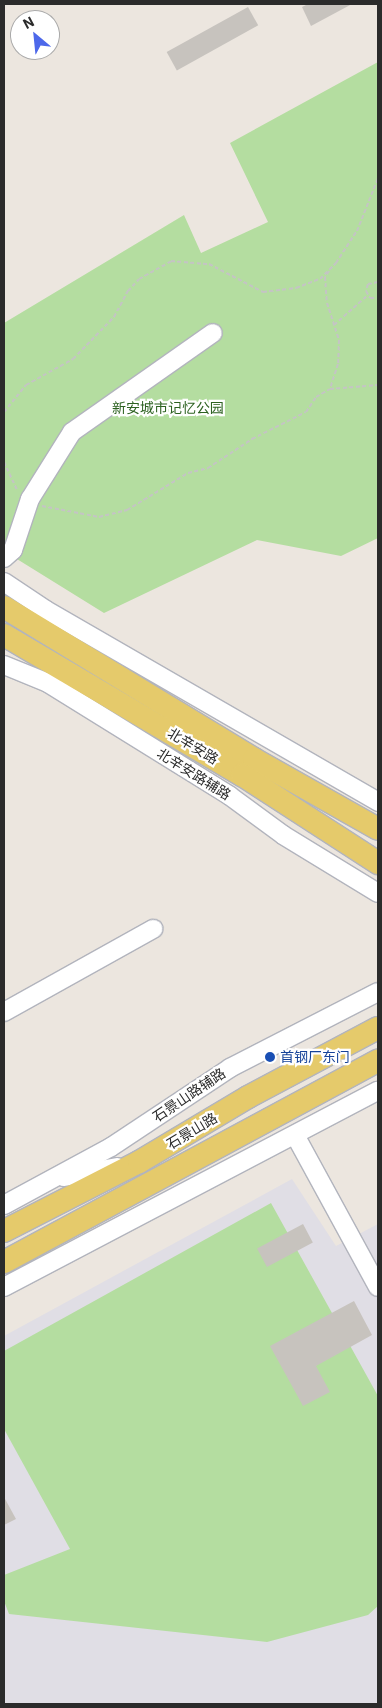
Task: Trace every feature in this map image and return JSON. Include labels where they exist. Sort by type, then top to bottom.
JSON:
[{"type":"main road","name":"北辛安路","points":[[4,607],[254,759],[378,828]]},
{"type":"main road","name":"北辛安路","points":[[4,635],[143,716],[378,863]]},
{"type":"main road","name":"石景山路","points":[[4,1231],[140,1162],[248,1097],[378,1028]]},
{"type":"main road","name":"石景山路","points":[[4,1262],[378,1061]]},
{"type":"street","points":[[4,558],[13,550],[30,499],[72,432],[213,332]]},
{"type":"street","points":[[4,582],[46,610],[378,802]]},
{"type":"street","points":[[46,610],[70,647]]},
{"type":"street","name":"北辛安路辅路","points":[[4,665],[48,684],[190,771],[378,893]]},
{"type":"street","points":[[143,716],[190,771]]},
{"type":"street","points":[[4,1012],[153,929]]},
{"type":"street","name":"石景山路辅路","points":[[4,1205],[111,1148],[230,1068],[378,992]]},
{"type":"street","points":[[4,1287],[378,1091]]},
{"type":"street","points":[[295,1135],[372,1262],[378,1286]]},
{"type":"street","points":[[52,1179],[140,1162]]},
{"type":"path","points":[[330,389],[338,364],[339,340],[327,303],[325,277],[357,231],[378,178]]},
{"type":"path","points":[[4,412],[26,385],[73,359],[114,317],[128,291],[139,279],[171,261],[209,264],[264,292],[296,288],[320,279],[331,268]]},
{"type":"path","points":[[334,325],[368,295],[368,284],[378,282]]},
{"type":"path","points":[[368,295],[378,298]]},
{"type":"path","points":[[4,462],[19,492],[42,506],[72,514],[99,517],[127,510],[188,473],[208,468],[252,439],[306,412],[316,397],[330,389],[378,385]]},
{"type":"shaded area","points":[[292,1179],[336,1246],[378,1224],[378,1704],[4,1704],[4,1336]]},
{"type":"green space","name":"新安城市记忆公园","points":[[378,62],[378,538],[341,556],[257,540],[104,613],[4,551],[4,323],[184,215],[201,253],[268,222],[230,143]]},
{"type":"green space","points":[[271,1203],[378,1396],[378,1606],[368,1615],[267,1642],[9,1614],[4,1601],[4,1575],[70,1549],[4,1429],[4,1351]]},
{"type":"building","points":[[308,4],[352,4],[311,26],[302,7]]},
{"type":"building","points":[[248,7],[258,25],[177,70],[167,52]]},
{"type":"building","points":[[303,1224],[313,1243],[267,1267],[257,1248]]},
{"type":"building","points":[[354,1301],[372,1335],[316,1366],[330,1392],[303,1406],[270,1346]]},
{"type":"building","points":[[4,1497],[16,1519],[4,1525]]},
{"type":"place","name":"首钢厂东门","points":[[270,1057]]}]
